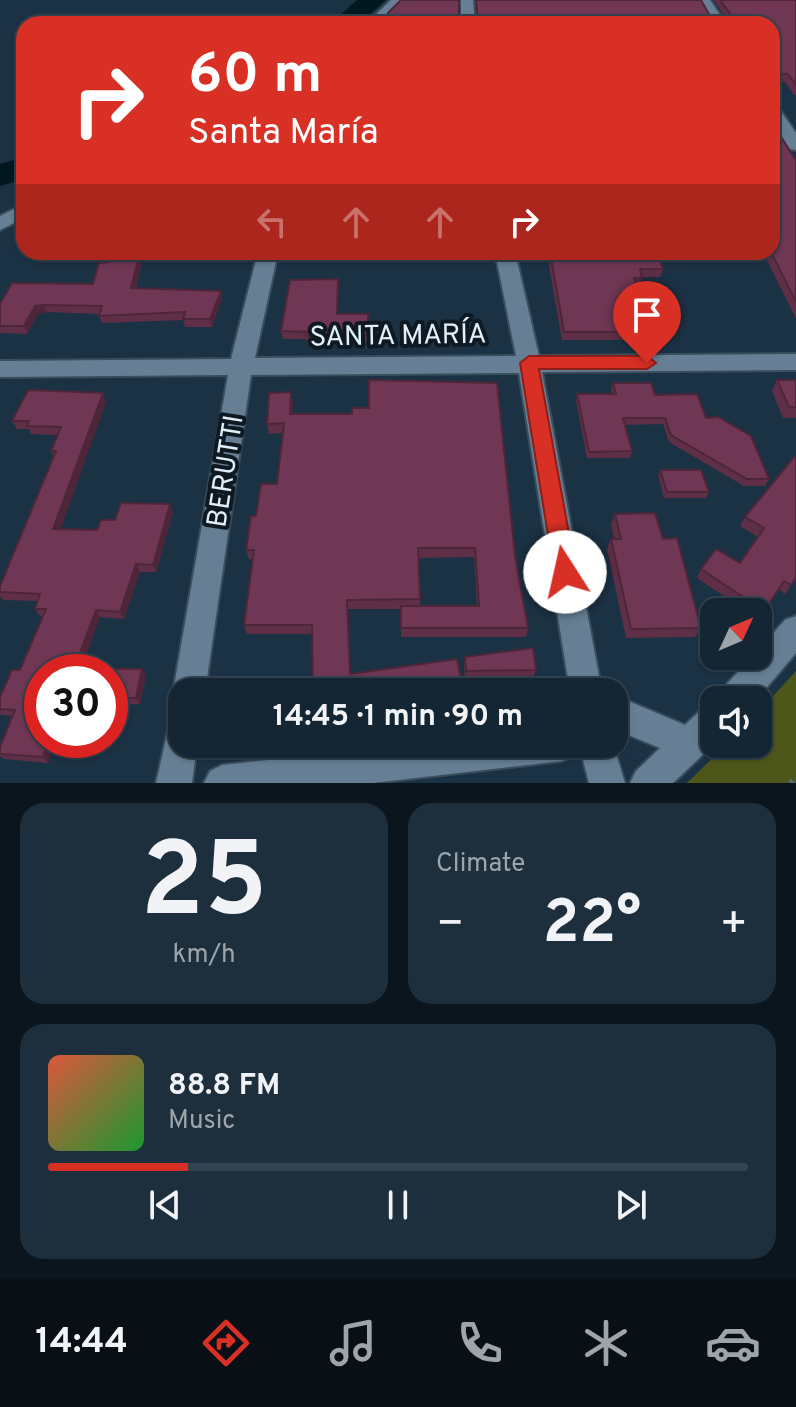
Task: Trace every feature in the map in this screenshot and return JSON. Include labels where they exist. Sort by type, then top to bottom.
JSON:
[{"type":"street","points":[[381,16],[398,0]]},
{"type":"street","points":[[780,123],[796,145]]},
{"type":"street","name":"BERUTTI","points":[[191,678],[241,367],[266,260]]},
{"type":"street","points":[[507,260],[529,363],[584,678]]},
{"type":"street","name":"SANTA MARÍA","points":[[0,369],[796,362]]},
{"type":"street","points":[[747,686],[796,630]]},
{"type":"street","points":[[628,715],[700,733]]},
{"type":"street","points":[[648,783],[700,735]]},
{"type":"street","points":[[174,783],[178,758]]},
{"type":"street","points":[[222,783],[440,758]]},
{"type":"street","points":[[600,758],[607,783]]},
{"type":"path","points":[[791,783],[796,775]]},
{"type":"green space","points":[[796,671],[796,783],[687,783],[713,758],[772,758],[772,698]]},
{"type":"building","points":[[401,0],[459,0],[459,16],[388,16]]},
{"type":"building","points":[[476,0],[701,0],[710,16],[478,16]]},
{"type":"building","points":[[720,0],[796,0],[796,85],[788,74],[780,74],[780,16],[731,16]]},
{"type":"building","points":[[780,135],[796,161],[796,302],[775,260],[780,260]]},
{"type":"building","points":[[138,260],[131,288],[221,291],[210,319],[183,319],[185,312],[99,316],[102,306],[43,305],[35,306],[24,326],[0,326],[0,304],[12,283],[93,284],[99,263]]},
{"type":"building","points":[[551,260],[660,260],[663,269],[640,269],[642,278],[634,278],[653,332],[564,332]]},
{"type":"building","points":[[338,279],[337,314],[368,314],[367,335],[306,336],[307,332],[281,331],[290,280]]},
{"type":"building","points":[[369,380],[497,383],[515,555],[528,628],[401,628],[401,606],[479,606],[475,548],[418,548],[420,599],[347,600],[350,674],[457,659],[461,678],[313,678],[312,625],[244,625],[254,550],[246,550],[251,516],[256,516],[261,484],[277,484],[284,423],[267,424],[269,393],[291,392],[290,414],[352,414],[352,408],[369,408]]},
{"type":"building","points":[[777,380],[796,380],[796,407],[789,407]]},
{"type":"building","points":[[613,383],[651,383],[655,395],[697,394],[706,418],[718,417],[751,436],[769,479],[747,479],[671,435],[665,418],[623,418],[632,451],[589,452],[577,394],[616,394]]},
{"type":"building","points":[[28,390],[103,393],[53,529],[97,530],[101,520],[115,520],[121,503],[170,504],[153,565],[136,564],[120,612],[96,610],[80,654],[27,654],[46,609],[35,609],[40,594],[0,592],[56,451],[51,451],[61,427],[27,426],[29,421],[12,421]]},
{"type":"building","points":[[796,458],[796,578],[791,585],[784,581],[772,599],[744,598],[701,569],[716,549],[740,563],[764,528],[745,517]]},
{"type":"building","points":[[660,470],[701,470],[709,492],[667,492]]},
{"type":"building","points":[[655,513],[663,539],[677,538],[700,628],[631,629],[611,539],[621,539],[615,514]]},
{"type":"building","points":[[533,648],[536,670],[466,671],[465,657]]},
{"type":"building","points":[[24,661],[24,756],[0,754],[15,710],[0,709],[0,697],[12,670],[20,670]]},
{"type":"building","points":[[128,669],[142,669],[136,698],[128,698]]},
{"type":"waterway","points":[[353,16],[373,0]]},
{"type":"waterway","points":[[0,175],[16,170]]},
{"type":"route","points":[[565,572],[529,363],[647,363]]}]
